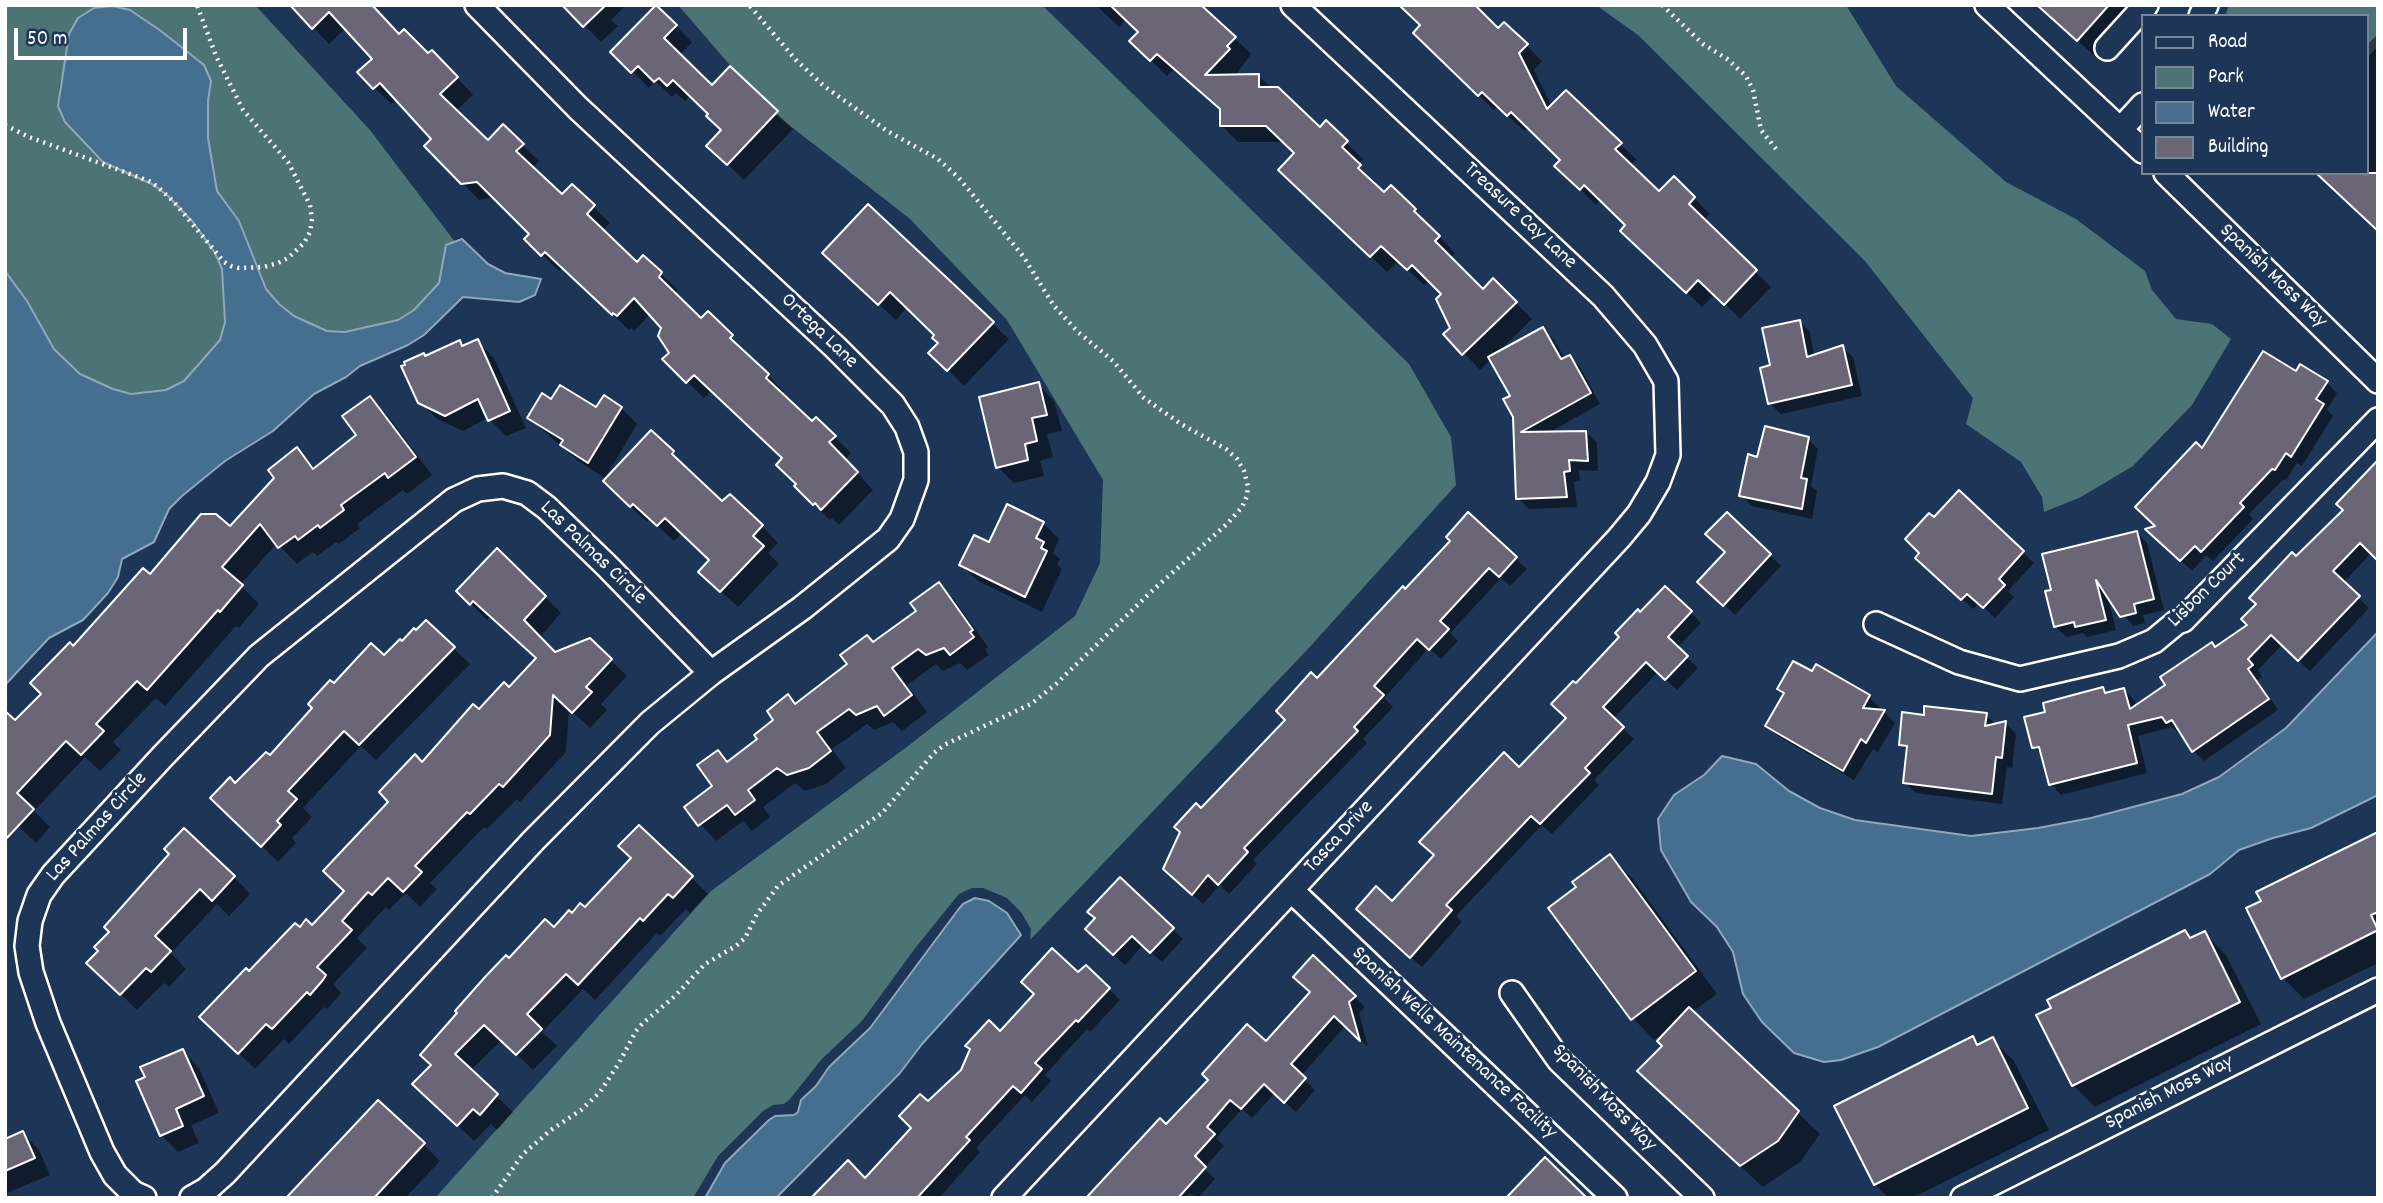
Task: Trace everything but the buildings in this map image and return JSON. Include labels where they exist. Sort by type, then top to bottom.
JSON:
[{"type":"street","name":"Ortega Lane","points":[[477,5],[578,108],[835,347],[892,405],[907,427],[916,452],[916,480],[902,519],[888,539],[802,608],[711,673]]},
{"type":"street","name":"Treasure Cay Lane","points":[[1293,5],[1603,296],[1644,345],[1666,381],[1668,455],[1663,468]]},
{"type":"street","points":[[1987,5],[2142,150]]},
{"type":"street","points":[[2107,48],[2146,5]]},
{"type":"street","points":[[2121,130],[2142,106]]},
{"type":"street","name":"Spanish Moss Way","points":[[2168,175],[2378,381]]},
{"type":"street","name":"Lisbon Court","points":[[1876,624],[1959,662],[2020,679],[2119,656],[2154,641],[2183,620],[2378,420]]},
{"type":"street","name":"Tasca Drive","points":[[1004,1198],[1619,538],[1639,514],[1663,468]]},
{"type":"street","name":"Las Palmas Circle","points":[[144,1198],[133,1193],[115,1175],[102,1152],[48,1023],[30,972],[27,946],[30,921],[39,895],[53,875],[259,656],[443,508],[478,489],[503,486],[527,493],[547,508],[711,673]]},
{"type":"street","points":[[192,1198],[225,1173],[563,811],[650,723],[711,673]]},
{"type":"street","name":"Spanish Wells Maintenance Facility","points":[[1291,890],[1615,1198]]},
{"type":"street","name":"Spanish Moss Way","points":[[1963,1198],[2378,990]]},
{"type":"street","name":"Spanish Moss Way","points":[[1512,993],[1559,1059],[1702,1198]]},
{"type":"path","points":[[5,125],[29,137],[149,181],[189,219],[224,262],[231,266],[264,267],[288,258],[304,243],[310,232],[310,205],[288,162],[243,110],[216,56],[197,5]]},
{"type":"path","points":[[492,1198],[523,1154],[551,1130],[581,1110],[600,1092],[636,1031],[705,964],[745,938],[757,914],[778,886],[882,813],[944,745],[1031,704],[1056,684],[1153,590],[1228,523],[1242,507],[1247,496],[1246,479],[1237,459],[1226,449],[1181,424],[1144,398],[1113,361],[1078,332],[1045,294],[1023,256],[959,178],[938,159],[887,131],[824,86],[796,60],[749,5]]},
{"type":"path","points":[[1662,5],[1703,44],[1746,76],[1753,90],[1761,130],[1776,149]]},
{"type":"green space","points":[[5,5],[255,5],[370,130],[455,242],[446,246],[439,283],[414,310],[398,320],[362,330],[327,331],[294,316],[266,289],[239,221],[217,191],[208,138],[211,81],[204,65],[145,21],[69,34],[68,52],[59,88],[103,162],[154,184],[182,208],[215,253],[222,269],[224,286],[225,322],[220,340],[184,381],[167,390],[131,394],[80,374],[54,349],[37,317],[5,271]]},
{"type":"green space","points":[[678,5],[1042,5],[1409,364],[1451,437],[1456,485],[1307,650],[1030,940],[1031,929],[1021,912],[1007,898],[983,888],[972,888],[959,894],[862,1021],[821,1060],[790,1099],[784,1104],[773,1105],[763,1111],[718,1156],[693,1198],[435,1198],[711,891],[908,746],[1075,616],[1100,563],[1103,480],[1007,320],[909,218],[767,108]]},
{"type":"green space","points":[[1596,5],[1846,5],[1896,86],[2006,182],[2076,219],[2145,271],[2152,290],[2176,319],[2212,324],[2231,339],[2192,405],[2133,466],[2081,497],[2044,512],[2042,497],[2021,462],[1966,424],[1973,398],[1865,261],[1638,35]]},
{"type":"green space","points":[[2229,5],[2378,5],[2378,46],[2369,56],[2369,14],[2226,14]]},
{"type":"water","points":[[112,6],[130,10],[204,65],[211,81],[208,138],[217,191],[239,221],[266,289],[294,316],[327,331],[345,332],[398,320],[414,310],[439,283],[446,245],[462,239],[488,264],[505,273],[541,279],[535,295],[519,302],[463,297],[424,335],[360,366],[346,377],[314,394],[273,431],[225,461],[169,509],[154,542],[122,559],[118,577],[108,593],[83,620],[49,638],[5,685],[5,271],[27,301],[54,349],[80,374],[131,394],[166,390],[184,381],[220,340],[225,322],[222,269],[215,253],[193,222],[154,185],[103,162],[65,122],[58,106],[69,34],[78,18],[94,8]]},
{"type":"water","points":[[2378,632],[2378,795],[2311,828],[2239,850],[2210,874],[1878,1047],[1841,1060],[1824,1062],[1794,1053],[1762,1022],[1743,994],[1733,952],[1717,927],[1691,902],[1661,850],[1658,819],[1674,795],[1704,775],[1722,756],[1756,764],[1789,791],[1820,808],[1855,820],[1971,836],[2091,818],[2182,794],[2219,777],[2286,728]]},
{"type":"water","points":[[975,898],[989,901],[1007,913],[1021,935],[922,1044],[900,1073],[776,1198],[705,1198],[725,1163],[769,1120],[775,1116],[794,1115],[798,1112],[801,1100],[816,1086],[829,1067],[870,1028],[958,910]]}]
